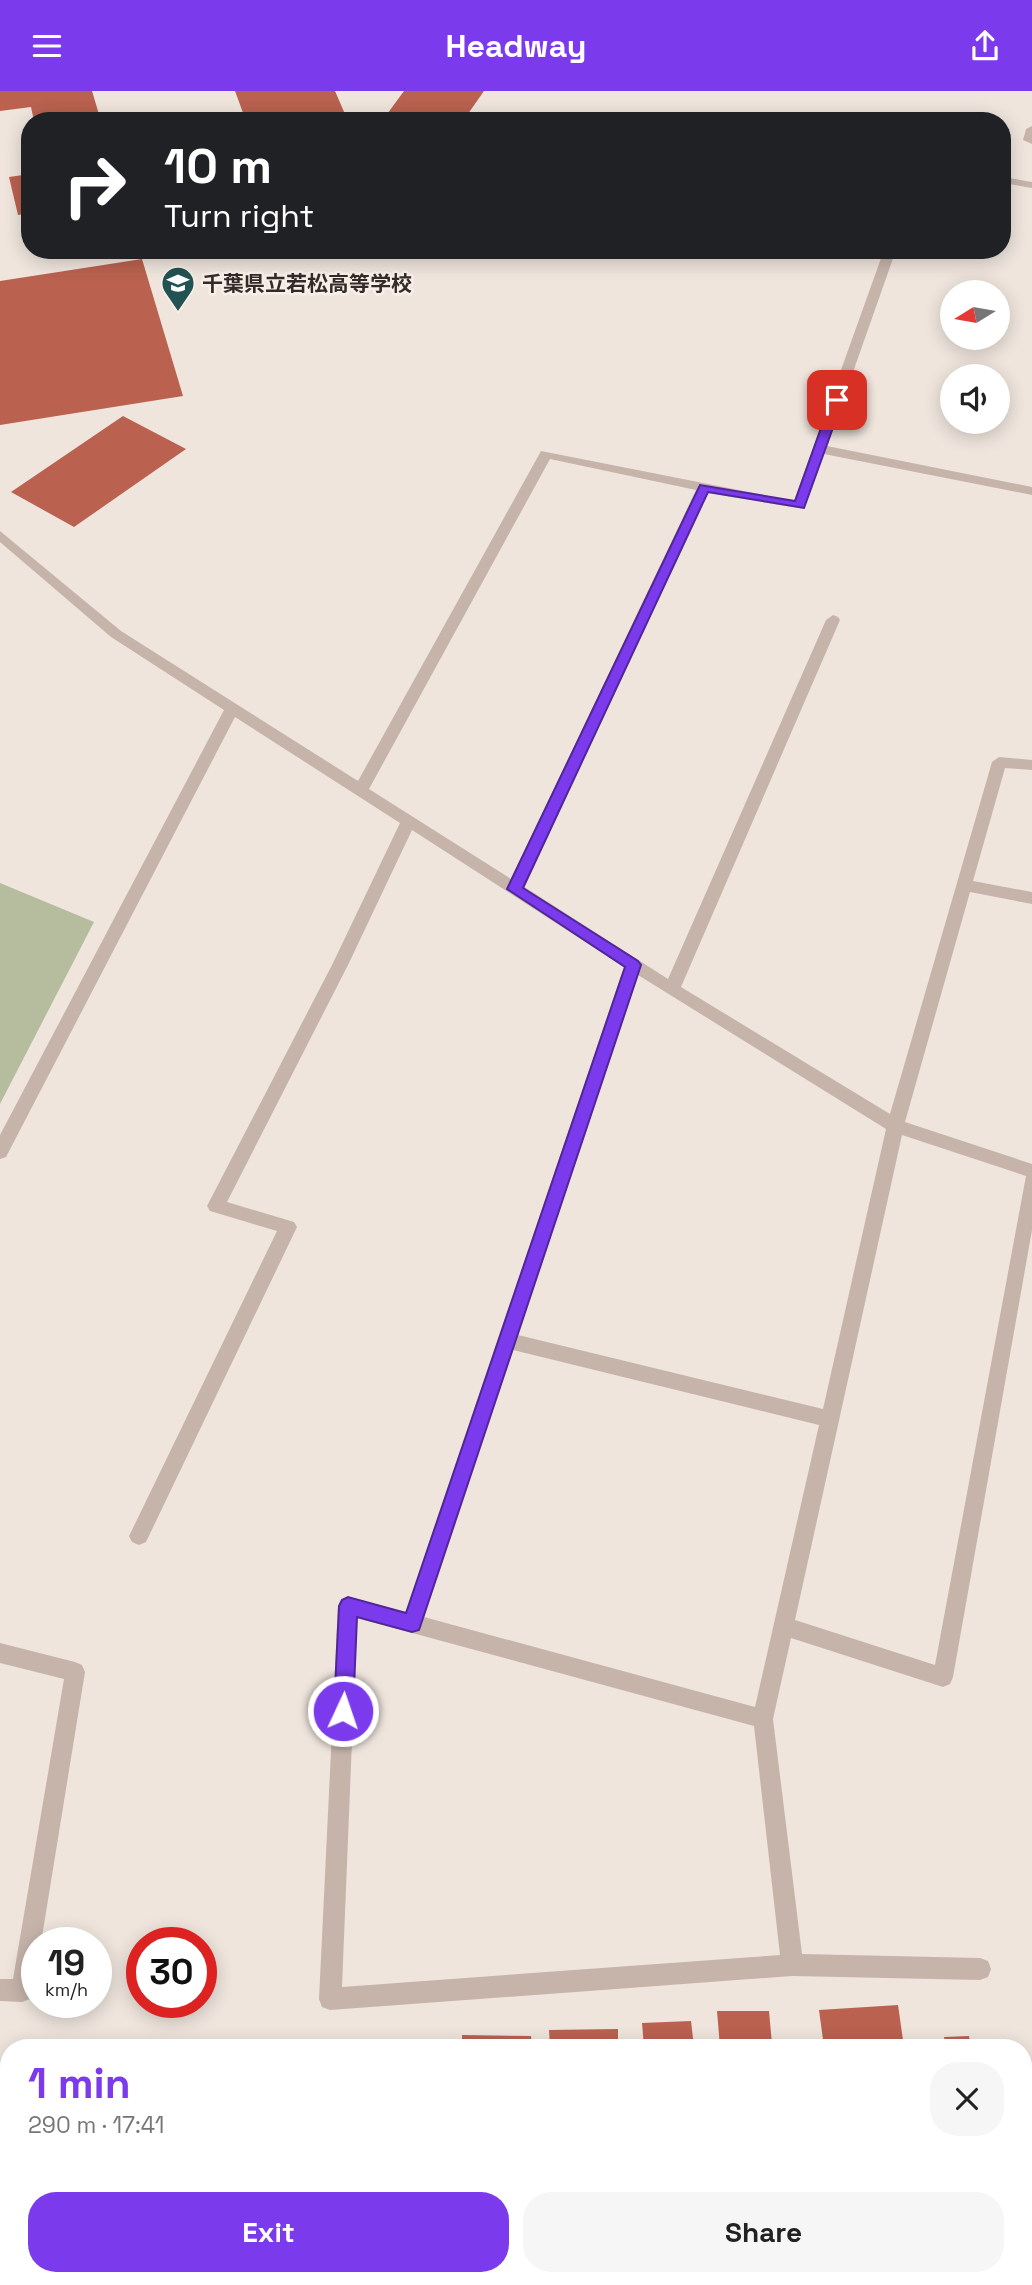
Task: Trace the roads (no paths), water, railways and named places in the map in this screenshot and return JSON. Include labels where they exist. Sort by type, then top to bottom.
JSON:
[{"type":"street","points":[[1032,129],[1029,140],[1032,141]]},
{"type":"street","points":[[1011,181],[1032,185]]},
{"type":"street","points":[[361,790],[546,454],[799,506],[887,259]]},
{"type":"street","points":[[820,449],[1032,491]]},
{"type":"street","points":[[514,889],[704,488]]},
{"type":"street","points":[[0,535],[116,634],[633,965],[895,1126],[1032,1171]]},
{"type":"street","points":[[672,989],[833,621]]},
{"type":"street","points":[[0,1152],[232,708]]},
{"type":"street","points":[[792,1965],[763,1719],[895,1126],[999,762],[1032,765]]},
{"type":"street","points":[[139,1536],[288,1227],[216,1206],[340,965],[409,821]]},
{"type":"street","points":[[963,885],[1032,898]]},
{"type":"street","points":[[412,1624],[633,965]]},
{"type":"street","points":[[784,1626],[943,1677],[1032,1181]]},
{"type":"street","points":[[506,1340],[830,1419]]},
{"type":"street","points":[[763,1719],[348,1606],[330,1999],[792,1965],[980,1969]]},
{"type":"street","points":[[0,1653],[75,1672],[22,1991],[0,1990]]},
{"type":"place","name":"千葉県立若松高等学校","points":[[178,313]]}]
